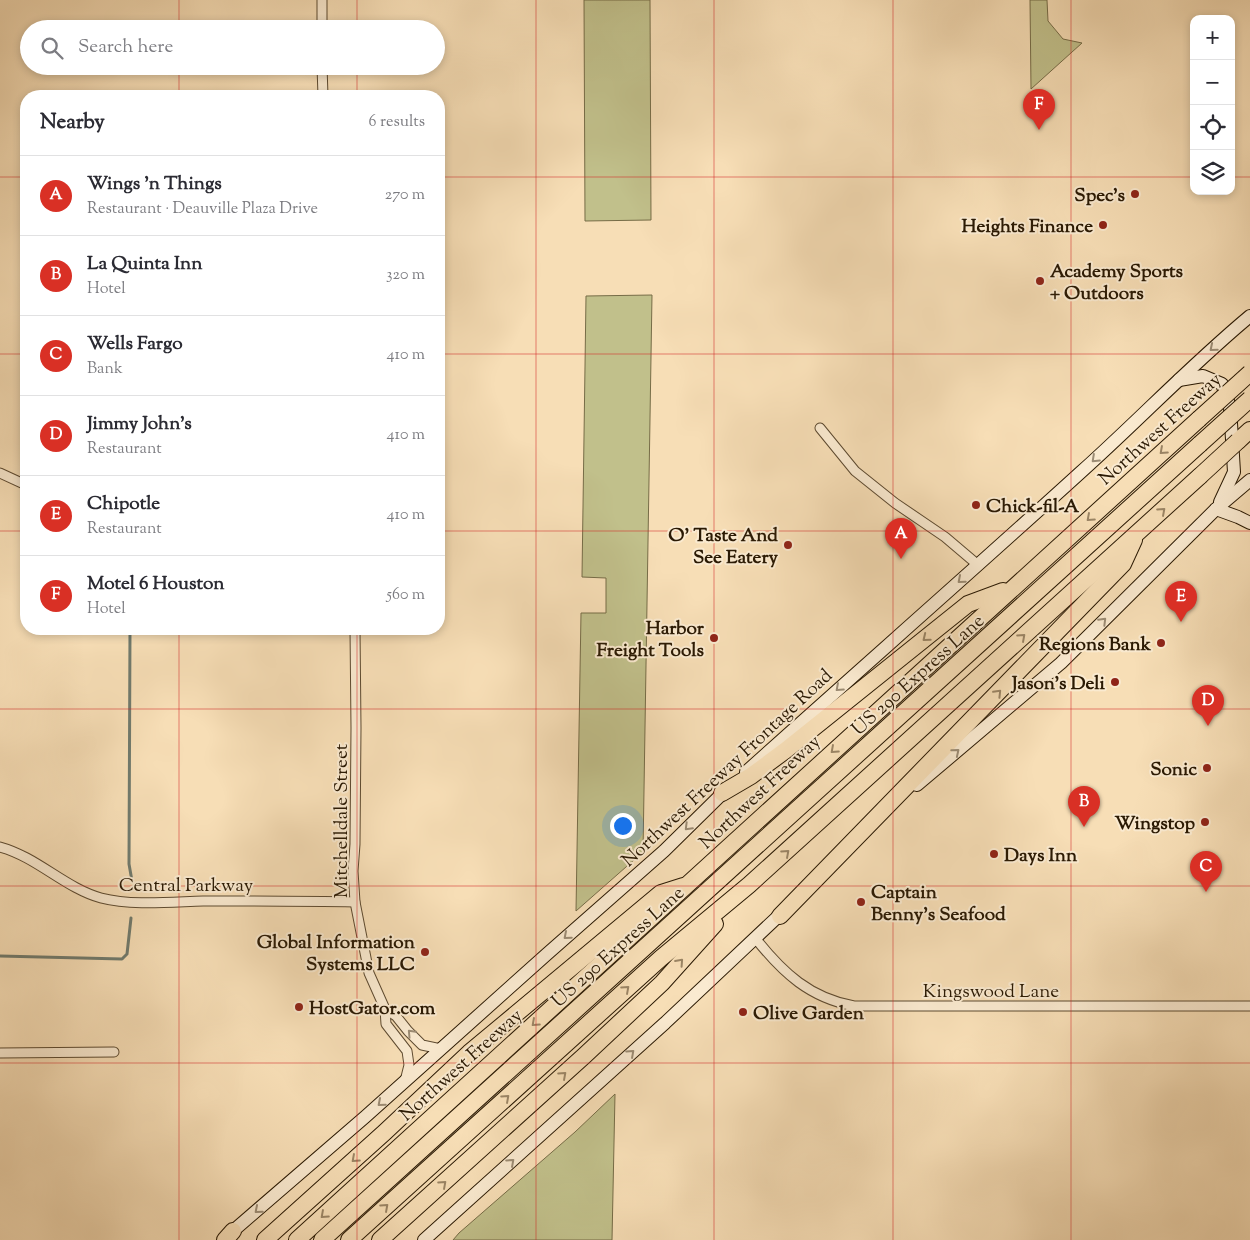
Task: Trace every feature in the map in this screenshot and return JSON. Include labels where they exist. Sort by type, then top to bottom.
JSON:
[{"type":"highway","name":"Northwest Freeway","points":[[297,1240],[1250,373]]},
{"type":"highway","name":"US 290 Express Lane","points":[[322,1240],[1250,399]]},
{"type":"highway","points":[[349,1240],[661,958],[750,885],[1250,430]]},
{"type":"highway","points":[[780,916],[1123,564],[1138,533]]},
{"type":"highway","points":[[722,793],[751,776],[786,750],[968,604],[1012,588]]},
{"type":"highway","points":[[265,1240],[516,1012],[661,893],[688,885]]},
{"type":"highway","points":[[380,1240],[655,990],[750,885]]},
{"type":"main road","name":"Northwest Freeway Frontage Road","points":[[227,1237],[405,1082],[546,954],[664,851],[722,793],[978,565],[1096,458],[1205,354],[1250,316]]},
{"type":"main road","points":[[1179,380],[1203,376],[1222,384],[1230,407],[1234,472],[1216,509]]},
{"type":"main road","points":[[424,1240],[756,939],[902,797],[1060,664],[1216,509],[1250,480]]},
{"type":"main road","points":[[1216,509],[1238,516],[1250,523]]},
{"type":"street","points":[[322,0],[322,20]]},
{"type":"street","points":[[322,75],[323,90]]},
{"type":"street","points":[[820,428],[856,471],[895,503],[945,537],[978,565]]},
{"type":"street","points":[[0,473],[20,482]]},
{"type":"street","name":"Mitchelldale Street","points":[[354,635],[356,728],[353,871],[355,902],[369,973],[385,1009],[386,1024],[407,1051],[409,1066],[405,1082]]},
{"type":"street","name":"Central Parkway","points":[[0,847],[17,852],[91,894],[111,900],[146,902],[270,900],[355,902]]},
{"type":"street","name":"Kingswood Lane","points":[[756,939],[768,954],[796,981],[812,992],[837,1003],[854,1006],[1250,1006]]},
{"type":"street","name":"Mitchelldale Street","points":[[385,1009],[396,1016],[422,1045],[441,1049]]},
{"type":"street","points":[[0,1053],[114,1052]]},
{"type":"shaded area","points":[[584,0],[650,0],[651,220],[585,221]]},
{"type":"shaded area","points":[[1030,0],[1047,0],[1048,21],[1063,39],[1082,43],[1031,89]]},
{"type":"shaded area","points":[[652,295],[643,852],[576,911],[581,613],[606,613],[606,578],[582,577],[586,296]]},
{"type":"shaded area","points":[[615,1094],[612,1240],[453,1240],[575,1132]]},
{"type":"waterway","points":[[130,635],[129,864],[132,881]]},
{"type":"waterway","points":[[0,956],[122,959],[127,954],[131,918]]},
{"type":"place","name":"Motel 6 Houston","points":[[1039,130]]},
{"type":"place","name":"Spec's","points":[[1135,194]]},
{"type":"place","name":"Heights Finance","points":[[1103,225]]},
{"type":"place","name":"Academy Sports + Outdoors","points":[[1040,281]]},
{"type":"place","name":"Chick-fil-A","points":[[976,505]]},
{"type":"place","name":"O' Taste And See Eatery","points":[[788,545]]},
{"type":"place","name":"Wings 'n Things","points":[[901,559]]},
{"type":"place","name":"Chipotle","points":[[1181,622]]},
{"type":"place","name":"Harbor Freight Tools","points":[[714,638]]},
{"type":"place","name":"Regions Bank","points":[[1161,643]]},
{"type":"place","name":"Jason's Deli","points":[[1115,682]]},
{"type":"place","name":"Jimmy John's","points":[[1208,726]]},
{"type":"place","name":"Sonic","points":[[1207,768]]},
{"type":"place","name":"Wingstop","points":[[1205,822]]},
{"type":"place","name":"La Quinta Inn","points":[[1084,827]]},
{"type":"place","name":"Days Inn","points":[[994,854]]},
{"type":"place","name":"Wells Fargo","points":[[1206,892]]},
{"type":"place","name":"Captain Benny's Seafood","points":[[861,902]]},
{"type":"place","name":"Global Information Systems LLC","points":[[425,952]]},
{"type":"place","name":"HostGator.com","points":[[299,1007]]},
{"type":"place","name":"Olive Garden","points":[[743,1012]]}]
